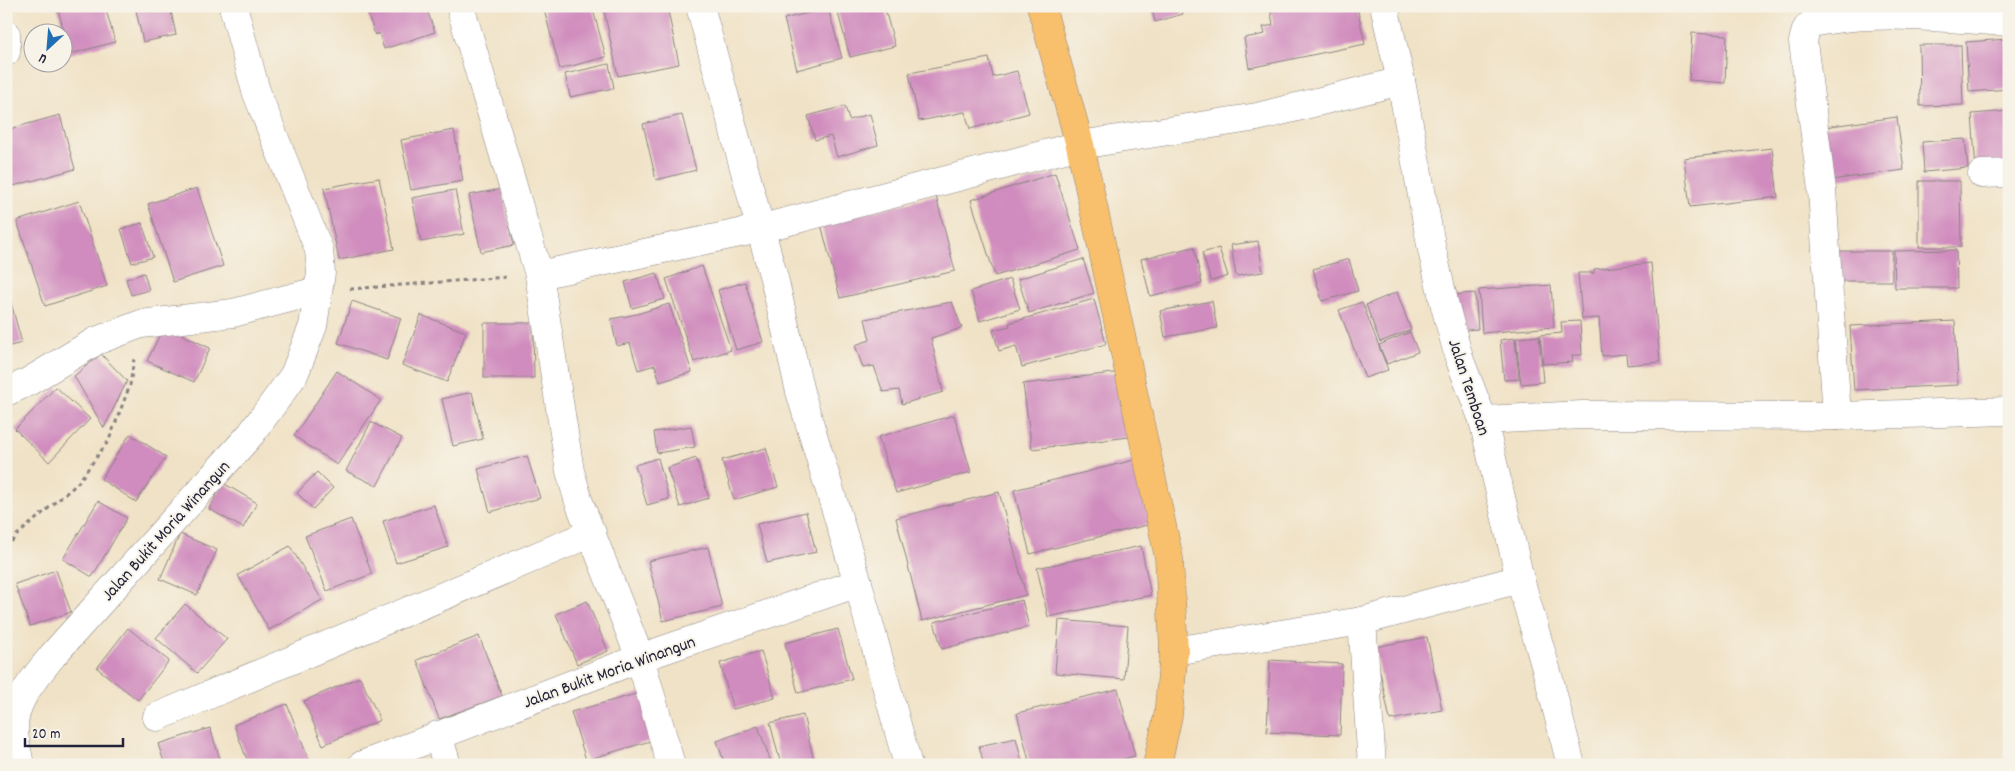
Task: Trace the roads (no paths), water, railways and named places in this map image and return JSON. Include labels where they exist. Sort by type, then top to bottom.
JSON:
[{"type":"main road","points":[[1041,6],[1080,146],[1169,558],[1174,651],[1168,716],[1157,765]]},
{"type":"street","name":"Jalan Bukit Moria Winangun","points":[[20,765],[14,730],[16,715],[23,694],[53,655],[251,434],[294,375],[312,326],[320,273],[319,250],[256,91],[233,6]]},
{"type":"street","points":[[460,6],[539,275],[570,471],[579,502],[640,658],[671,765]]},
{"type":"street","points":[[700,6],[775,282],[800,392],[858,583],[908,765]]},
{"type":"street","name":"Jalan Temboan","points":[[1384,6],[1401,81],[1432,250],[1445,306],[1459,358],[1483,420],[1520,579],[1549,679],[1571,765]]},
{"type":"street","points":[[1838,416],[1822,190],[1803,42],[1804,34],[1810,26],[1822,21],[1866,16],[2009,22]]},
{"type":"street","points":[[6,34],[6,52]]},
{"type":"street","points":[[539,275],[760,229],[1080,146],[1258,118],[1401,81]]},
{"type":"street","points":[[1982,174],[2009,173]]},
{"type":"street","points":[[6,392],[28,382],[96,341],[141,324],[233,313],[317,291]]},
{"type":"street","points":[[1483,420],[1582,415],[1838,416],[2009,411]]},
{"type":"street","points":[[157,717],[592,534]]},
{"type":"street","points":[[1174,651],[1362,621],[1520,579]]},
{"type":"street","name":"Jalan Bukit Moria Winangun","points":[[362,765],[640,658],[858,583]]},
{"type":"street","points":[[1362,621],[1372,765]]},
{"type":"street","points":[[438,735],[447,765]]}]
